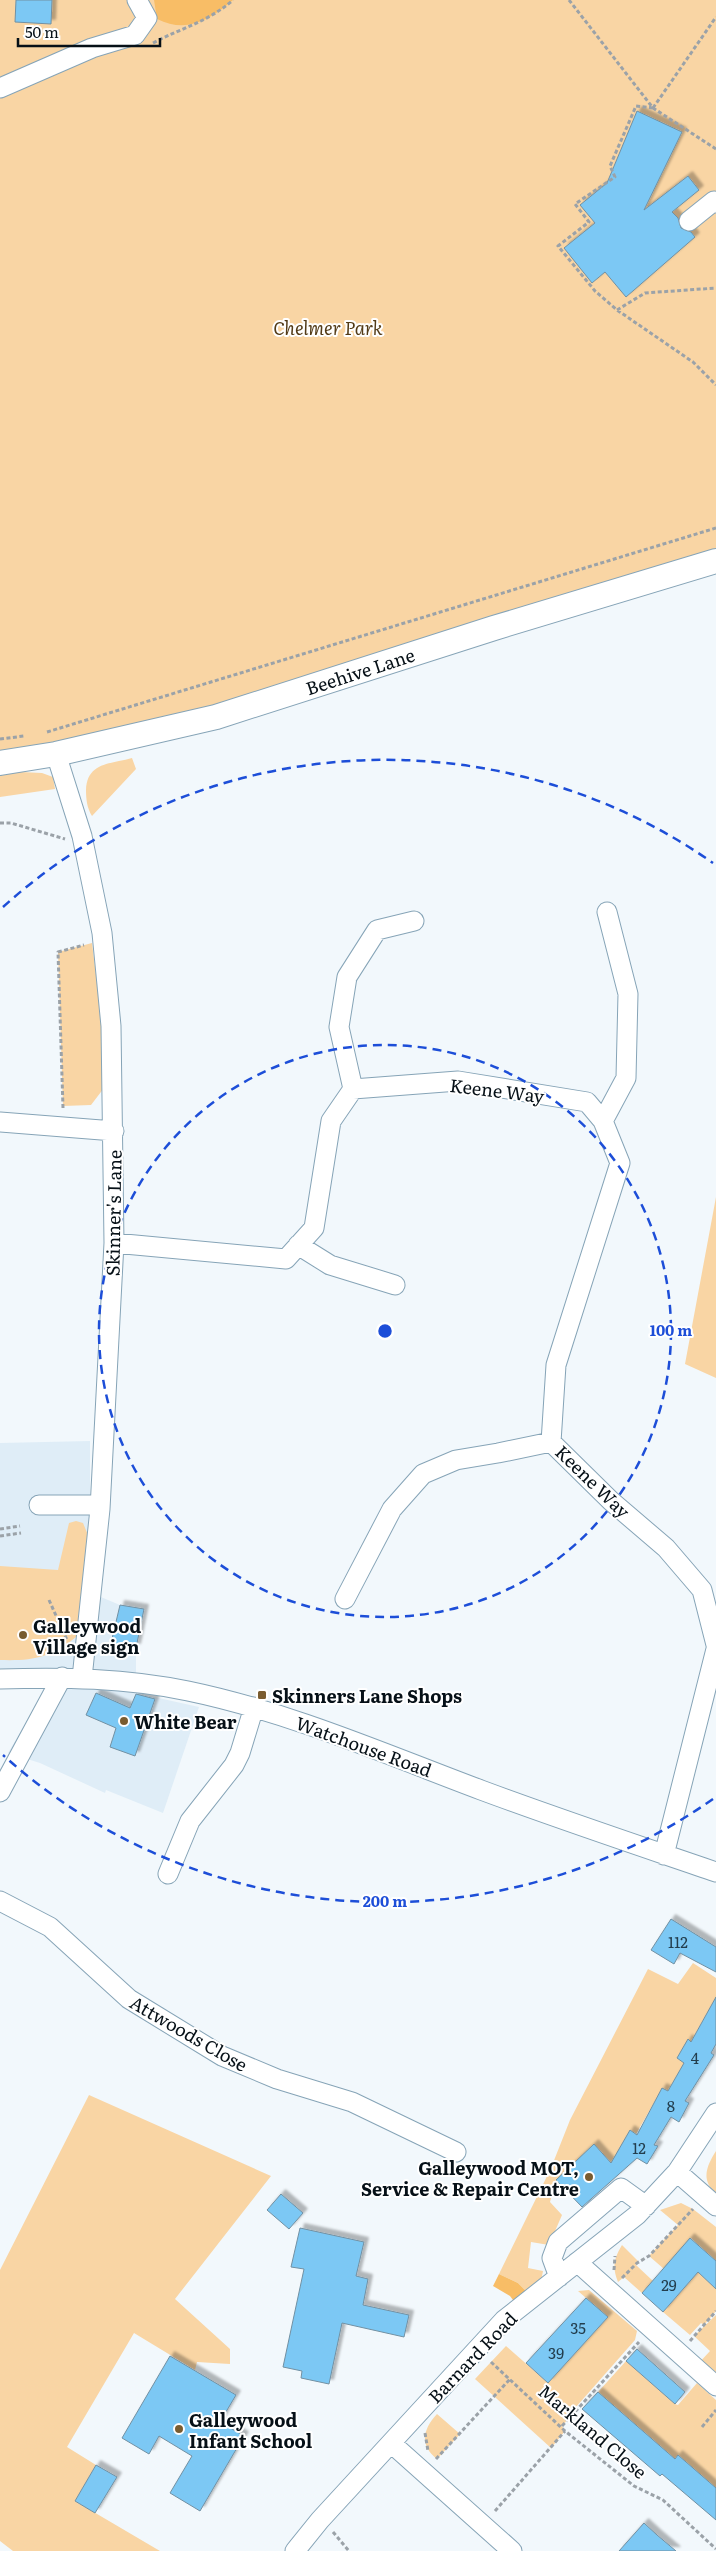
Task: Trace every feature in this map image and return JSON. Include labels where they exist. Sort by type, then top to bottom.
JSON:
[{"type":"main road","name":"Beehive Lane","points":[[0,763],[56,754],[216,717],[494,628],[716,561]]},
{"type":"street","points":[[0,88],[92,48],[135,35],[147,18],[137,0]]},
{"type":"street","points":[[689,221],[714,201],[716,203]]},
{"type":"street","name":"Skinner's Lane","points":[[56,754],[84,845],[103,941],[111,1026],[114,1131],[114,1243],[100,1505],[82,1678]]},
{"type":"street","points":[[603,1121],[626,1078],[627,1059],[628,994],[607,912]]},
{"type":"street","points":[[114,1243],[286,1259],[314,1228],[331,1121],[353,1088],[339,1027],[347,977],[377,930],[414,921]]},
{"type":"street","name":"Keene Way","points":[[353,1088],[458,1082],[586,1102],[603,1121],[620,1163],[556,1365],[551,1442],[611,1501],[709,1588],[716,1645]]},
{"type":"street","points":[[0,1122],[114,1131]]},
{"type":"street","points":[[298,1245],[330,1265],[395,1285]]},
{"type":"street","points":[[345,1599],[392,1509],[423,1474],[456,1460],[551,1442]]},
{"type":"street","points":[[39,1505],[100,1505]]},
{"type":"street","points":[[664,1854],[716,1649]]},
{"type":"street","points":[[0,1792],[62,1677]]},
{"type":"street","name":"Watchouse Road","points":[[0,1679],[82,1678],[185,1690],[254,1708],[716,1872]]},
{"type":"street","points":[[168,1874],[190,1821],[234,1765],[240,1753],[254,1708]]},
{"type":"street","name":"Attwoods Close","points":[[0,1901],[50,1927],[129,1999],[222,2056],[277,2079],[363,2107],[456,2152]]},
{"type":"street","name":"Barnard Road","points":[[295,2551],[320,2520],[504,2320],[646,2206],[677,2172],[716,2113]]},
{"type":"street","points":[[677,2172],[716,2206]]},
{"type":"street","points":[[559,2277],[552,2258],[558,2242],[621,2188],[646,2206]]},
{"type":"street","points":[[577,2262],[716,2386]]},
{"type":"street","points":[[391,2442],[512,2551]]},
{"type":"path","points":[[135,35],[149,44],[183,27],[207,20],[233,0]]},
{"type":"path","points":[[569,0],[653,108],[716,149]]},
{"type":"path","points":[[653,108],[716,17]]},
{"type":"path","points":[[653,108],[636,106],[610,166],[615,177],[575,204],[589,222],[558,246],[595,291],[617,310],[693,362],[716,385]]},
{"type":"path","points":[[617,310],[645,293],[716,288]]},
{"type":"path","points":[[56,754],[44,733],[716,528]]},
{"type":"path","points":[[0,823],[10,823],[84,845]]},
{"type":"path","points":[[63,1127],[58,952],[103,941]]},
{"type":"path","points":[[0,1529],[20,1526]]},
{"type":"path","points":[[0,1536],[21,1533]]},
{"type":"path","points":[[49,1600],[68,1644]]},
{"type":"path","points":[[610,2292],[632,2267],[649,2256],[693,2209]]},
{"type":"path","points":[[680,2354],[716,2311]]},
{"type":"path","points":[[562,2426],[652,2329]]},
{"type":"path","name":"Markland Close","points":[[477,2350],[562,2426],[565,2431],[634,2486],[663,2500],[716,2549]]},
{"type":"path","points":[[426,2425],[425,2438],[429,2453],[437,2459],[510,2379]]},
{"type":"path","points":[[702,2426],[716,2410]]},
{"type":"path","points":[[483,2524],[565,2431]]},
{"type":"path","points":[[320,2520],[349,2551]]},
{"type":"shaded area","points":[[154,0],[233,0],[206,19],[188,25],[178,25],[157,19]]},
{"type":"shaded area","points":[[90,1441],[90,1516],[84,1590],[120,1605],[144,1609],[136,1648],[136,1693],[199,1707],[163,1813],[106,1790],[105,1793],[40,1763],[8,1753],[57,1671],[0,1670],[0,1443]]},
{"type":"shaded area","points":[[499,2274],[518,2283],[528,2293],[516,2304],[510,2296],[493,2286]]},
{"type":"green space","name":"Chelmer Park","points":[[0,0],[716,0],[716,549],[211,706],[85,737],[0,752]]},
{"type":"green space","points":[[132,758],[136,769],[92,816],[88,807],[86,793],[87,781],[91,774],[95,769],[108,763]]},
{"type":"green space","points":[[0,771],[42,773],[53,777],[55,789],[0,797]]},
{"type":"green space","points":[[92,943],[101,1015],[104,1088],[91,1105],[63,1106],[58,952]]},
{"type":"green space","points":[[716,1197],[716,1378],[685,1364]]},
{"type":"green space","points":[[76,1521],[83,1523],[88,1535],[76,1637],[58,1650],[41,1657],[22,1660],[0,1660],[0,1566],[58,1570],[69,1523]]},
{"type":"green space","points":[[693,1963],[716,1978],[716,2020],[706,2015],[691,2042],[688,2040],[677,2058],[684,2063],[668,2091],[662,2089],[636,2134],[630,2131],[630,2155],[621,2173],[594,2145],[556,2180],[550,2202],[562,2215],[549,2245],[531,2242],[528,2268],[543,2271],[541,2281],[528,2293],[518,2283],[499,2274],[551,2168],[570,2120],[648,1969],[678,1984]]},
{"type":"green space","points":[[89,2095],[271,2176],[175,2299],[230,2349],[230,2364],[197,2362],[195,2370],[134,2333],[67,2447],[96,2465],[75,2501],[160,2551],[13,2551],[0,2541],[0,2270]]},
{"type":"green space","points":[[716,2151],[716,2193],[708,2183],[707,2173]]},
{"type":"green space","points":[[681,2203],[693,2209],[716,2227],[716,2261],[691,2238],[664,2269],[649,2256],[678,2225],[660,2210]]},
{"type":"green space","points":[[622,2245],[639,2262],[636,2265],[653,2281],[642,2293],[624,2277],[618,2282],[615,2263]]},
{"type":"green space","points":[[698,2272],[716,2289],[716,2311],[704,2325],[701,2323],[690,2335],[663,2312]]},
{"type":"green space","points":[[589,2290],[637,2331],[635,2340],[576,2407],[577,2409],[562,2426],[565,2431],[551,2448],[475,2379],[506,2346],[548,2383],[608,2317],[578,2291]]},
{"type":"green space","points":[[716,2315],[716,2379],[698,2364],[710,2351],[694,2336]]},
{"type":"green space","points":[[626,2361],[675,2404],[678,2405],[697,2383],[716,2400],[716,2488],[678,2455],[675,2459],[598,2392]]},
{"type":"green space","points":[[437,2414],[460,2434],[437,2459],[427,2448],[425,2437],[429,2425]]},
{"type":"building","points":[[16,0],[52,0],[51,24],[15,22]]},
{"type":"building","points":[[637,111],[682,132],[644,210],[688,176],[699,190],[672,212],[678,218],[681,228],[691,232],[695,237],[626,297],[605,272],[592,283],[564,248],[595,223],[580,205],[607,183]]},
{"type":"building","points":[[120,1605],[144,1609],[136,1648],[111,1643]]},
{"type":"building","name":"White Bear","points":[[96,1693],[130,1708],[136,1694],[155,1699],[135,1756],[110,1747],[116,1728],[86,1715]]},
{"type":"building","points":[[671,1919],[716,1947],[716,1972],[680,1953],[674,1964],[651,1950]]},
{"type":"building","points":[[716,1997],[716,2044],[711,2053],[714,2055],[685,2101],[689,2103],[679,2122],[671,2117],[654,2145],[658,2146],[647,2164],[637,2158],[582,2207],[556,2180],[594,2144],[611,2163],[630,2130],[637,2135],[662,2088],[668,2091],[684,2063],[677,2058],[688,2039],[691,2042]]},
{"type":"building","points":[[281,2194],[303,2213],[289,2229],[267,2210]]},
{"type":"building","points":[[300,2228],[364,2242],[356,2276],[368,2279],[363,2305],[409,2315],[404,2337],[342,2323],[329,2384],[301,2378],[302,2371],[283,2367],[304,2269],[291,2267]]},
{"type":"building","points":[[690,2238],[716,2261],[716,2289],[698,2272],[663,2312],[642,2293]]},
{"type":"building","points":[[586,2298],[608,2317],[548,2383],[526,2363]]},
{"type":"building","points":[[637,2349],[685,2392],[675,2404],[626,2361]]},
{"type":"building","name":"Galleywood Infant School","points":[[170,2356],[236,2395],[220,2422],[244,2436],[200,2511],[170,2493],[192,2456],[159,2436],[149,2454],[122,2438]]},
{"type":"building","points":[[598,2392],[675,2459],[678,2455],[716,2488],[716,2520],[662,2474],[660,2476],[582,2409]]},
{"type":"building","points":[[96,2465],[117,2477],[95,2513],[75,2501]]},
{"type":"building","points":[[644,2523],[657,2535],[676,2551],[619,2551]]},
{"type":"place","name":"Galleywood Village sign","points":[[23,1635]]},
{"type":"place","name":"Skinners Lane Shops","points":[[262,1695]]},
{"type":"place","name":"White Bear","points":[[124,1721]]},
{"type":"place","name":"Galleywood MOT, Service & Repair Centre","points":[[589,2177]]},
{"type":"place","name":"Galleywood Infant School","points":[[179,2429]]}]
